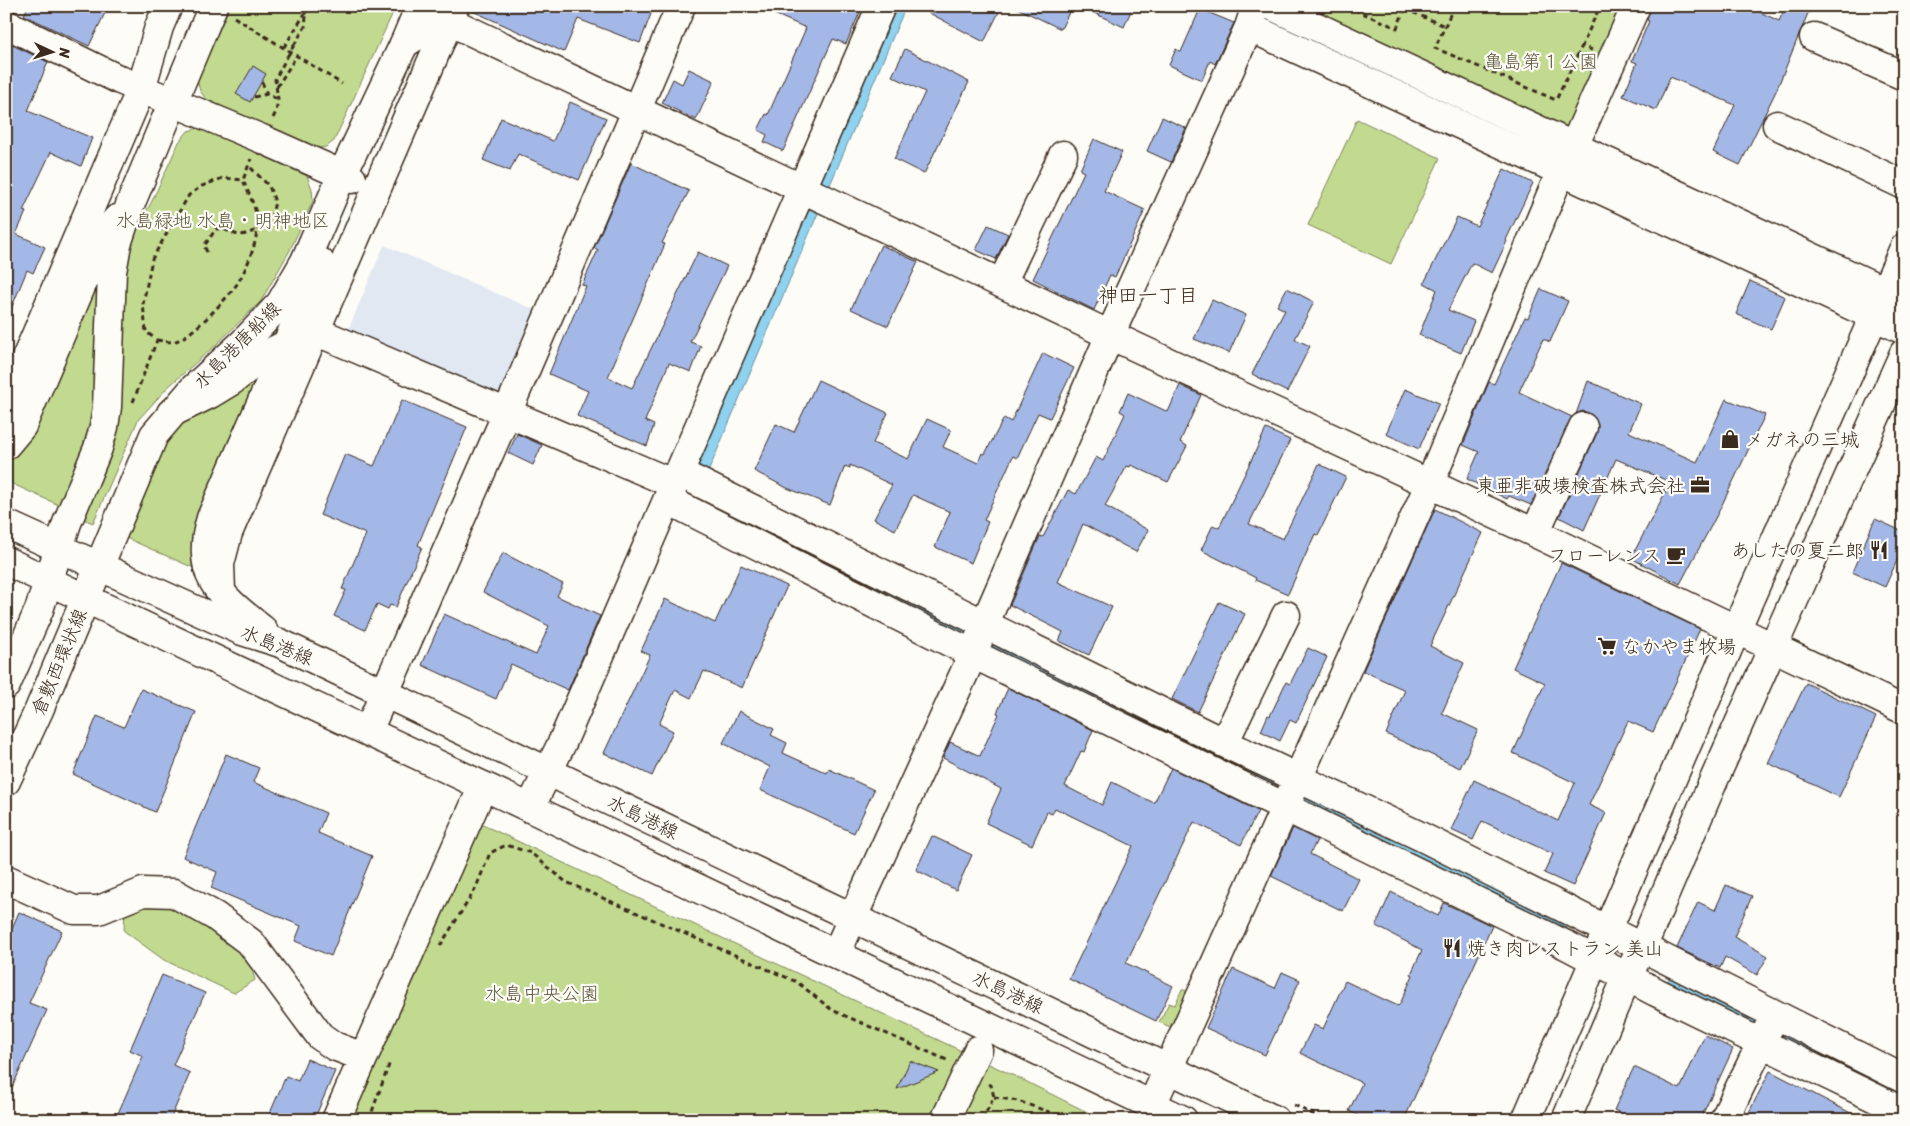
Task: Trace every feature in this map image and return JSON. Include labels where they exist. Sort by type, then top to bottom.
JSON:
[{"type":"street","points":[[6,405],[141,89],[168,6]]},
{"type":"street","name":"水島港唐船線","points":[[86,598],[154,435],[171,413],[280,304],[305,261],[347,177],[420,6]]},
{"type":"street","points":[[368,731],[507,413],[681,6]]},
{"type":"street","points":[[530,808],[683,484],[813,194],[881,6]]},
{"type":"street","points":[[1152,1105],[1429,484],[1636,6]]},
{"type":"street","points":[[59,548],[104,428],[107,406],[112,272],[117,244],[130,205],[173,102],[222,10]]},
{"type":"street","points":[[404,44],[450,11]]},
{"type":"street","points":[[450,11],[636,110],[1110,335],[1535,533],[1904,710]]},
{"type":"street","points":[[221,591],[220,564],[228,533],[316,330],[450,11]]},
{"type":"street","points":[[1259,11],[1570,160],[1904,330]]},
{"type":"street","points":[[1259,11],[1570,160],[1894,295]]},
{"type":"street","points":[[836,954],[979,639],[1110,335],[1259,11]]},
{"type":"street","points":[[6,24],[120,80],[262,139],[347,177],[306,300],[211,518],[204,545],[206,563],[212,582],[227,601],[280,643]]},
{"type":"street","points":[[1814,37],[1904,76]]},
{"type":"street","points":[[1777,124],[1904,185]]},
{"type":"street","points":[[1002,284],[1063,155]]},
{"type":"street","points":[[6,445],[22,426],[103,235],[130,205]]},
{"type":"street","points":[[1526,1120],[1736,630],[1874,316],[1894,295],[1904,248]]},
{"type":"street","points":[[306,300],[316,330],[507,413],[683,484],[979,639],[1291,792],[1627,977],[1904,1079]]},
{"type":"street","points":[[171,413],[210,394],[233,380],[263,356],[316,330]]},
{"type":"street","points":[[1570,1114],[1627,977],[1642,948],[1904,353]]},
{"type":"street","points":[[1535,533],[1583,427]]},
{"type":"street","points":[[683,484],[979,639],[1224,743],[1291,792],[1420,836],[1642,948],[1768,1029],[1904,1112]]},
{"type":"street","name":"水島港線","points":[[6,524],[242,631],[280,643],[1275,1120]]},
{"type":"street","name":"倉敷西環状線","points":[[6,685],[39,610],[59,548]]},
{"type":"street","name":"水島港線","points":[[6,561],[368,731],[1183,1120]]},
{"type":"street","name":"倉敷西環状線","points":[[6,781],[39,710],[86,598]]},
{"type":"street","points":[[1224,743],[1286,615]]},
{"type":"street","points":[[336,1120],[483,786]]},
{"type":"street","points":[[6,879],[74,910],[100,910],[143,892],[174,893],[215,916],[250,943],[320,1036],[334,1046],[364,1057]]},
{"type":"street","points":[[1724,1120],[1768,1029]]},
{"type":"street","points":[[945,1120],[973,1060]]},
{"type":"path","points":[[271,120],[276,112],[278,99],[275,79],[305,27],[307,6]]},
{"type":"path","points":[[1346,6],[1397,28],[1406,8],[1445,26]]},
{"type":"path","points":[[1454,6],[1436,48],[1556,100],[1582,46]]},
{"type":"path","points":[[222,10],[342,84]]},
{"type":"path","points":[[284,47],[306,12]]},
{"type":"path","points":[[276,87],[297,56]]},
{"type":"path","points":[[262,82],[267,94]]},
{"type":"path","points":[[254,97],[267,94],[278,99]]},
{"type":"path","points":[[243,180],[223,178],[202,186],[189,195],[165,234],[152,259],[143,304],[146,332],[157,340],[174,342],[186,336],[209,315],[237,284],[250,256],[258,229],[255,210],[243,180],[252,158]]},
{"type":"path","points":[[207,252],[204,246],[216,229],[223,228],[235,234],[244,235],[270,222],[275,202],[269,186],[248,165]]},
{"type":"path","points":[[132,404],[157,340]]},
{"type":"path","points":[[440,948],[476,890],[490,854],[506,845],[531,853],[566,882],[797,982],[832,1010],[973,1060]]},
{"type":"path","points":[[369,1120],[393,1055]]},
{"type":"path","points":[[994,1096],[1060,1116],[1063,1120]]},
{"type":"shaded area","points":[[384,245],[540,312],[501,403],[346,335]]},
{"type":"green space","points":[[230,6],[396,6],[334,141],[326,147],[312,149],[206,99],[200,91],[197,80]]},
{"type":"green space","name":"亀島第１公園","points":[[1294,6],[1627,6],[1574,125],[1562,131]]},
{"type":"green space","points":[[1357,119],[1440,158],[1391,264],[1308,225]]},
{"type":"green space","name":"水島緑地 水島・明神地区","points":[[202,127],[307,176],[312,189],[313,201],[289,252],[261,301],[218,343],[167,388],[138,420],[93,523],[79,517],[122,255],[152,201],[179,142],[188,131]]},
{"type":"green space","points":[[97,279],[101,315],[95,431],[61,506],[6,481],[6,457]]},
{"type":"green space","points":[[267,364],[196,569],[124,537],[166,443],[181,423]]},
{"type":"green space","name":"水島中央公園","points":[[479,823],[1025,1081],[1103,1120],[348,1120]]},
{"type":"green space","points":[[174,901],[249,959],[255,980],[234,993],[164,960],[124,931],[125,909]]},
{"type":"green space","points":[[1182,989],[1194,995],[1177,1030],[1159,1022],[1169,1003],[1175,1005]]},
{"type":"water","points":[[891,6],[906,6],[700,491],[1569,921],[1563,935],[682,496]]},
{"type":"water","points":[[1672,973],[1904,1089],[1904,1102],[1665,986]]},
{"type":"building","points":[[28,6],[91,6],[105,13],[89,46],[24,15]]},
{"type":"building","points":[[467,6],[654,6],[640,43],[578,19],[564,52],[468,9]]},
{"type":"building","points":[[756,6],[846,6],[860,12],[846,44],[833,39],[783,151],[764,142],[767,135],[758,130],[766,114],[768,115],[806,28]]},
{"type":"building","points":[[916,6],[1002,6],[984,42]]},
{"type":"building","points":[[1013,6],[1072,6],[1061,29]]},
{"type":"building","points":[[1079,6],[1133,6],[1124,27]]},
{"type":"building","points":[[1651,6],[1747,6],[1779,21],[1786,6],[1811,6],[1776,91],[1740,165],[1713,152],[1735,105],[1670,77],[1656,110],[1623,96],[1637,63],[1632,61],[1649,21],[1647,20]]},
{"type":"building","points":[[1200,9],[1234,23],[1215,64],[1210,61],[1202,80],[1169,65],[1176,49],[1181,52]]},
{"type":"building","points":[[6,42],[48,62],[28,111],[92,138],[81,166],[51,152],[23,211],[26,212],[16,234],[45,247],[33,273],[27,270],[7,319]]},
{"type":"building","points":[[905,49],[969,82],[924,174],[894,159],[925,92],[892,76]]},
{"type":"building","points":[[253,66],[266,74],[250,102],[236,94]]},
{"type":"building","points":[[689,69],[714,81],[696,120],[662,103],[673,79],[682,84]]},
{"type":"building","points":[[570,102],[606,118],[579,180],[518,154],[510,171],[483,160],[501,118],[553,141]]},
{"type":"building","points":[[1162,117],[1186,128],[1171,162],[1147,151]]},
{"type":"building","points":[[1094,139],[1122,152],[1104,191],[1145,210],[1115,277],[1110,275],[1094,310],[1033,279],[1084,172],[1080,170]]},
{"type":"building","points":[[631,163],[689,191],[662,243],[665,244],[608,377],[632,388],[698,252],[727,266],[690,342],[701,346],[691,372],[669,363],[645,421],[654,425],[647,446],[577,416],[588,391],[549,374],[586,286],[582,285],[598,250],[594,248]]},
{"type":"building","points":[[1504,169],[1533,183],[1492,273],[1472,263],[1448,310],[1474,321],[1461,353],[1419,335],[1437,290],[1424,283],[1457,217],[1477,226]]},
{"type":"building","points":[[988,225],[1008,234],[996,259],[976,250]]},
{"type":"building","points":[[881,245],[918,262],[888,326],[851,309]]},
{"type":"building","points":[[1750,281],[1785,297],[1771,329],[1736,314]]},
{"type":"building","points":[[1287,288],[1314,302],[1295,339],[1310,346],[1287,392],[1252,374],[1285,310],[1277,306]]},
{"type":"building","points":[[1541,289],[1568,301],[1550,342],[1543,339],[1519,392],[1572,417],[1531,505],[1509,496],[1507,499],[1467,479],[1479,452],[1463,445],[1489,382],[1494,384],[1525,317],[1528,318]]},
{"type":"building","points":[[1212,300],[1246,315],[1229,353],[1194,339]]},
{"type":"building","points":[[1043,353],[1074,368],[1050,418],[1038,413],[1017,458],[1013,456],[984,520],[988,522],[971,563],[935,547],[950,512],[913,495],[895,530],[874,519],[892,485],[850,465],[850,468],[845,466],[830,505],[787,488],[754,471],[776,424],[794,432],[818,380],[888,413],[873,443],[908,459],[927,419],[951,430],[943,447],[978,463],[982,453],[985,454],[1004,418],[1011,422]]},
{"type":"building","points":[[1588,381],[1641,404],[1629,432],[1697,462],[1726,399],[1765,415],[1718,513],[1680,584],[1631,558],[1666,491],[1663,490],[1668,481],[1616,459],[1584,530],[1559,517],[1597,433],[1598,425],[1595,418],[1589,413],[1582,411],[1576,414]]},
{"type":"building","points":[[1180,385],[1201,395],[1180,442],[1187,446],[1168,482],[1131,465],[1130,467],[1127,466],[1105,506],[1148,530],[1136,552],[1083,524],[1058,582],[1112,607],[1089,655],[1059,641],[1063,632],[1010,605],[1040,536],[1043,537],[1068,490],[1076,494],[1096,457],[1103,461],[1125,414],[1120,411],[1128,393],[1168,412]]},
{"type":"building","points":[[1405,389],[1439,403],[1419,449],[1386,434]]},
{"type":"building","points":[[402,400],[467,427],[418,545],[422,547],[396,607],[390,605],[388,609],[377,604],[365,630],[334,616],[346,590],[342,589],[366,534],[320,515],[345,454],[374,466]]},
{"type":"building","points":[[1266,429],[1290,440],[1249,524],[1283,539],[1319,464],[1346,477],[1318,535],[1315,534],[1288,594],[1255,580],[1256,578],[1201,550],[1213,525],[1219,528]]},
{"type":"building","points":[[517,434],[542,445],[533,465],[508,453]]},
{"type":"building","points":[[1435,509],[1483,533],[1430,646],[1464,663],[1442,713],[1478,730],[1460,768],[1386,734],[1405,690],[1363,671]]},
{"type":"building","points":[[1875,519],[1904,532],[1904,545],[1885,587],[1852,572]]},
{"type":"building","points":[[503,553],[563,584],[557,596],[600,616],[568,690],[511,664],[496,699],[422,665],[444,614],[536,655],[549,626],[483,592]]},
{"type":"building","points":[[1561,563],[1700,629],[1653,732],[1628,721],[1589,805],[1606,813],[1573,886],[1544,873],[1553,854],[1482,821],[1473,840],[1451,830],[1474,780],[1558,821],[1575,783],[1513,753],[1545,683],[1513,668]]},
{"type":"building","points":[[741,565],[787,586],[742,688],[704,671],[691,698],[675,690],[659,724],[673,731],[652,776],[604,753],[650,655],[641,651],[665,599],[715,623]]},
{"type":"building","points":[[1219,602],[1245,614],[1198,712],[1172,699]]},
{"type":"building","points":[[1308,648],[1327,657],[1296,723],[1290,720],[1280,741],[1261,731],[1286,682],[1290,684]]},
{"type":"building","points":[[1806,683],[1876,717],[1839,797],[1768,763]]},
{"type":"building","points":[[1008,688],[1093,730],[1084,752],[1081,751],[1065,786],[1102,805],[1112,782],[1154,803],[1171,768],[1258,811],[1241,845],[1194,822],[1126,963],[1173,986],[1156,1021],[1069,979],[1133,846],[1055,808],[1052,814],[1047,812],[1032,845],[986,823],[1001,789],[943,758],[950,742],[980,756],[999,714],[997,713]]},
{"type":"building","points":[[141,689],[196,712],[155,812],[73,774],[97,716],[124,727]]},
{"type":"building","points":[[739,711],[774,729],[771,735],[787,743],[783,753],[827,773],[829,769],[874,790],[854,833],[760,790],[770,767],[723,743]]},
{"type":"building","points":[[226,754],[259,768],[253,782],[326,813],[318,833],[372,856],[331,956],[295,941],[301,926],[211,888],[217,872],[183,857]]},
{"type":"building","points":[[1293,828],[1317,840],[1310,854],[1359,879],[1343,911],[1271,876]]},
{"type":"building","points":[[932,836],[972,855],[956,890],[916,870]]},
{"type":"building","points":[[1726,885],[1752,896],[1734,937],[1768,956],[1757,975],[1725,957],[1720,968],[1677,948],[1698,902],[1715,910]]},
{"type":"building","points":[[1391,892],[1438,916],[1444,903],[1492,926],[1404,1120],[1367,1120],[1349,1111],[1362,1083],[1300,1053],[1314,1025],[1323,1029],[1345,981],[1398,1006],[1400,1004],[1422,950],[1376,926]]},
{"type":"building","points":[[19,912],[62,931],[29,1003],[47,1010],[6,1101],[6,942]]},
{"type":"building","points":[[1233,969],[1275,988],[1282,972],[1300,980],[1265,1055],[1206,1028]]},
{"type":"building","points":[[162,975],[205,993],[173,1065],[190,1073],[170,1120],[115,1120],[143,1056],[130,1050]]},
{"type":"building","points":[[1705,1035],[1733,1049],[1700,1120],[1635,1120],[1614,1110],[1634,1067],[1680,1089]]},
{"type":"building","points":[[307,1059],[335,1071],[314,1120],[267,1120],[286,1076],[298,1081]]},
{"type":"building","points":[[910,1061],[939,1072],[897,1089]]},
{"type":"building","points":[[1770,1071],[1864,1120],[1745,1120]]},
{"type":"place","name":"メガネの三城","points":[[1730,439]]},
{"type":"place","name":"東亜非破壊検査株式会社","points":[[1700,485]]},
{"type":"place","name":"あしたの夏二郎","points":[[1879,550]]},
{"type":"place","name":"フローレンス","points":[[1676,555]]},
{"type":"place","name":"なかやま牧場","points":[[1607,646]]},
{"type":"place","name":"焼き肉レストラン 美山","points":[[1452,948]]},
{"type":"district","name":"神田一丁目","points":[[1148,295]]}]
